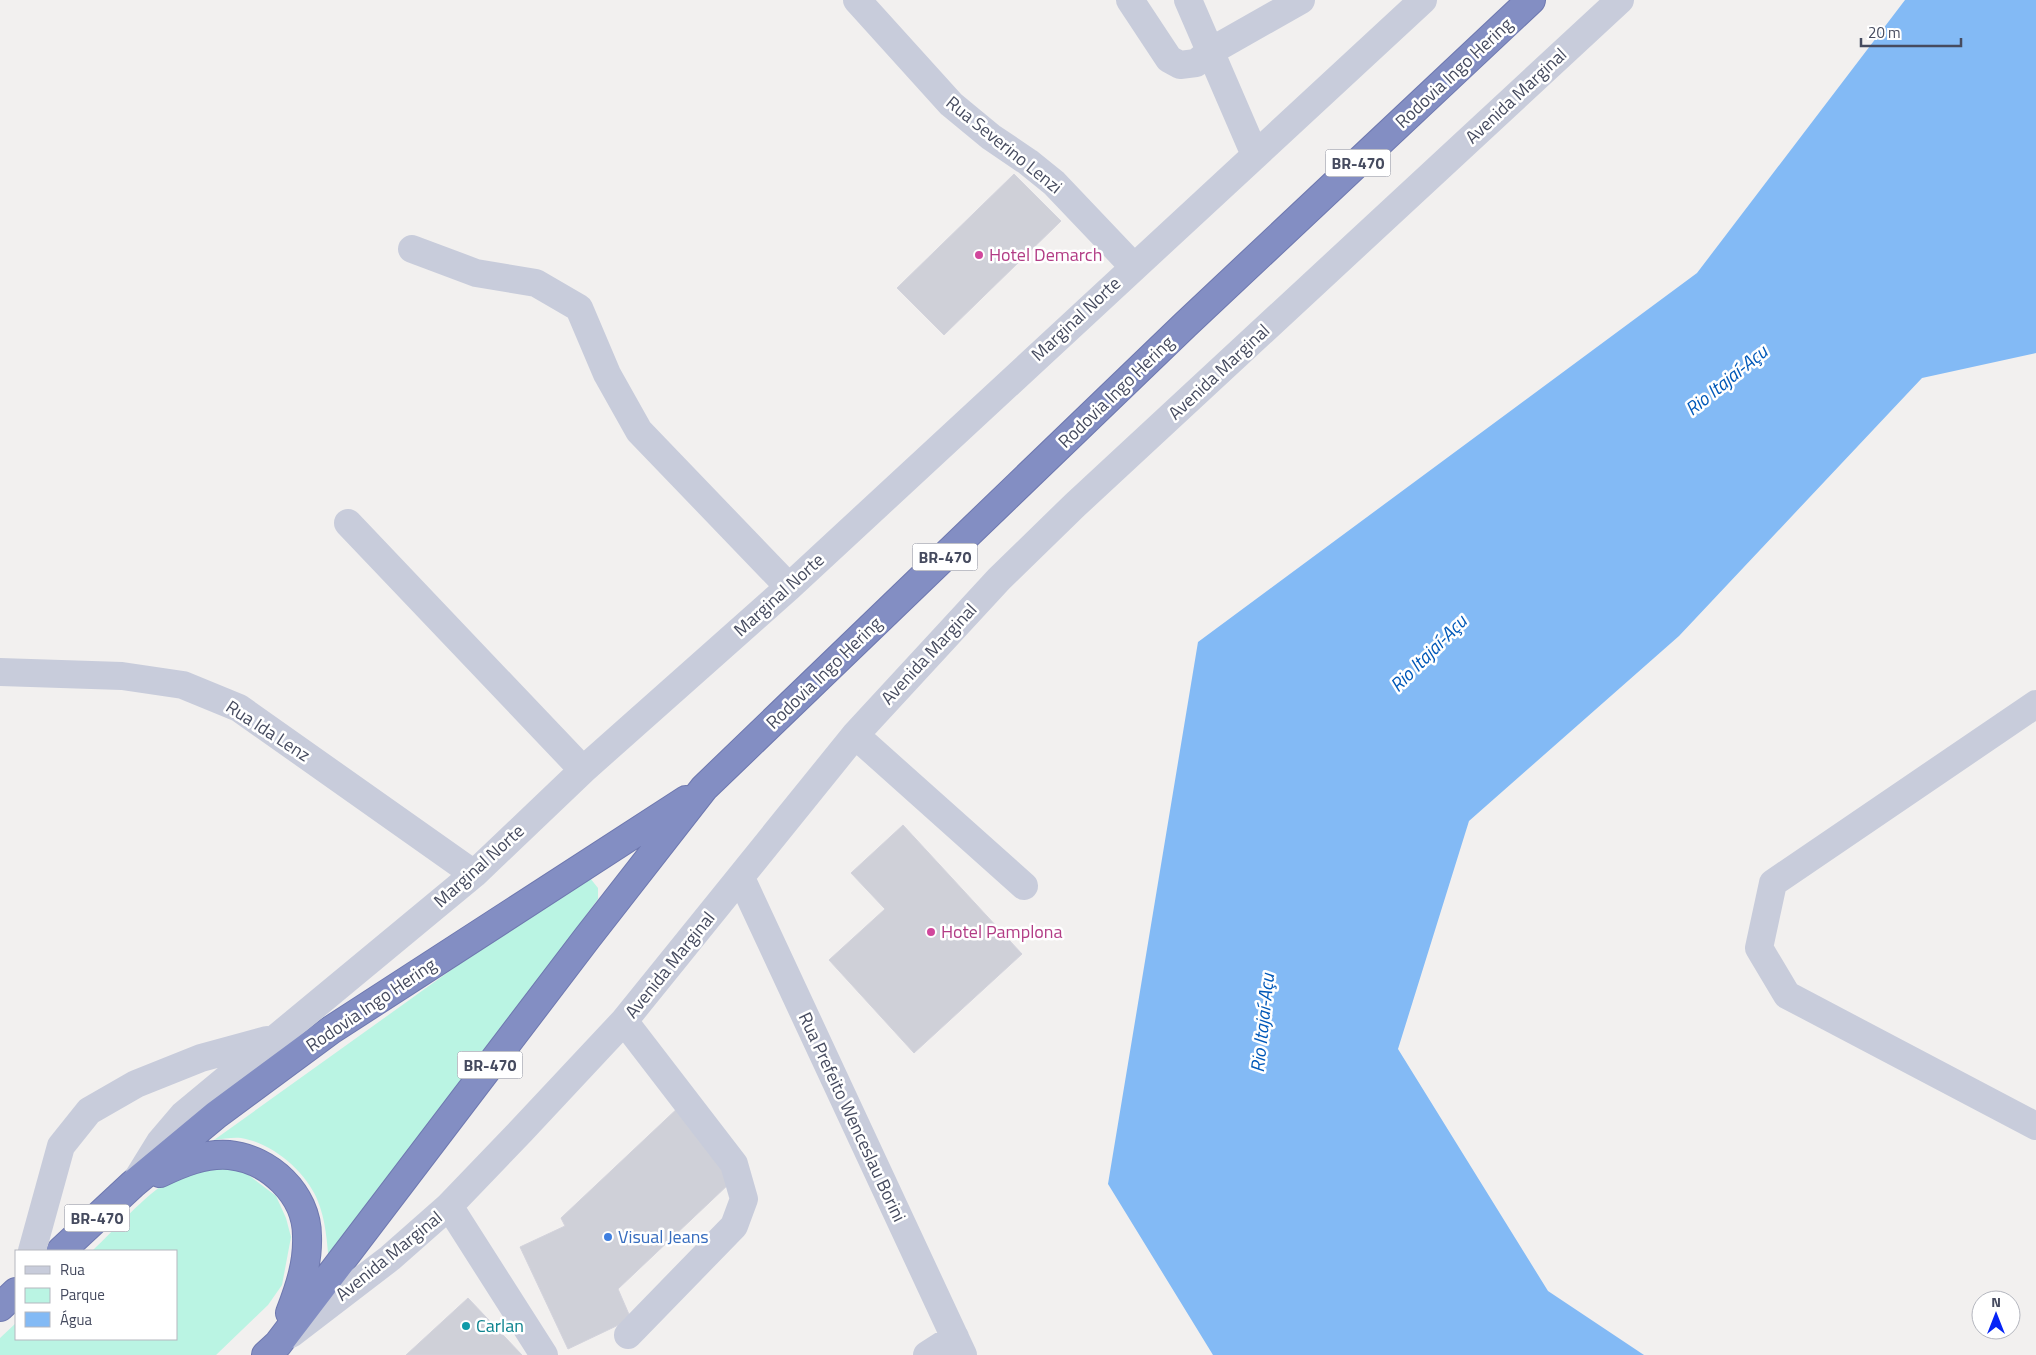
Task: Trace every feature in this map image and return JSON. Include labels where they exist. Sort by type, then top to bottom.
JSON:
[{"type":"highway","name":"Rodovia Ingo Hering","points":[[272,1349],[704,788],[1185,325],[1531,0]]},
{"type":"highway","name":"Rodovia Ingo Hering","points":[[62,1250],[133,1184],[216,1115],[331,1030],[704,788]]},
{"type":"highway","points":[[133,1184],[190,1159],[229,1155],[260,1163],[287,1184],[301,1209],[308,1234],[304,1278],[272,1349]]},
{"type":"highway","points":[[0,1307],[15,1293]]},
{"type":"street","name":"Rua Severino Lenzi","points":[[857,0],[951,104],[991,137],[1028,162],[1054,183],[1133,266]]},
{"type":"street","points":[[1130,0],[1169,59],[1180,65],[1196,63],[1211,50],[1301,0]]},
{"type":"street","points":[[1188,0],[1256,155]]},
{"type":"street","name":"Marginal Norte","points":[[133,1184],[160,1142],[183,1115],[474,874],[583,770],[789,587],[1133,266],[1423,0]]},
{"type":"street","name":"Avenida Marginal","points":[[272,1349],[390,1258],[449,1206],[624,1021],[855,735],[999,579],[1075,505],[1620,0]]},
{"type":"street","points":[[412,249],[476,273],[536,283],[579,308],[607,374],[639,431],[789,587]]},
{"type":"street","points":[[348,523],[583,770]]},
{"type":"street","name":"Rua Ida Lenz","points":[[0,672],[122,676],[183,685],[239,708],[474,874]]},
{"type":"street","points":[[2036,704],[1773,884],[1759,948],[1787,995],[2036,1126]]},
{"type":"street","points":[[855,735],[1024,886]]},
{"type":"street","name":"Rua Prefeito Wenceslau Borini","points":[[741,878],[959,1346]]},
{"type":"street","points":[[624,1021],[734,1164],[744,1199],[734,1226],[628,1335]]},
{"type":"street","points":[[32,1250],[61,1146],[89,1111],[136,1084],[192,1062],[275,1038]]},
{"type":"street","points":[[449,1206],[544,1355]]},
{"type":"street","points":[[927,1355],[959,1346]]},
{"type":"green space","points":[[590,878],[598,888],[598,899],[329,1264],[326,1231],[320,1207],[312,1189],[296,1169],[276,1152],[253,1141],[241,1138],[214,1140],[574,882]]},
{"type":"green space","points":[[220,1167],[246,1173],[276,1196],[286,1218],[291,1237],[282,1285],[268,1305],[216,1355],[0,1355],[0,1338],[15,1324],[15,1340],[178,1340],[178,1250],[93,1250],[161,1186],[178,1176]]},
{"type":"water","name":"Rio Itajaí-Açu","points":[[1905,0],[2036,0],[2036,353],[1922,378],[1679,636],[1469,821],[1398,1049],[1548,1291],[1644,1355],[1213,1355],[1108,1184],[1198,642],[1697,273]]},
{"type":"building","name":"Hotel Demarch","points":[[1014,174],[1061,221],[944,335],[897,288]]},
{"type":"building","name":"Hotel Pamplona","points":[[903,825],[1022,954],[914,1053],[829,960],[885,909],[851,873]]},
{"type":"building","name":"Visual Jeans","points":[[681,1105],[730,1183],[618,1289],[631,1319],[568,1349],[520,1247],[565,1226],[561,1218]]},
{"type":"building","name":"Carlan","points":[[468,1298],[522,1355],[406,1355]]},
{"type":"place","name":"Hotel Demarch","points":[[979,255]]},
{"type":"place","name":"Hotel Pamplona","points":[[931,932]]},
{"type":"place","name":"Visual Jeans","points":[[608,1237]]},
{"type":"place","name":"Carlan","points":[[466,1326]]}]
